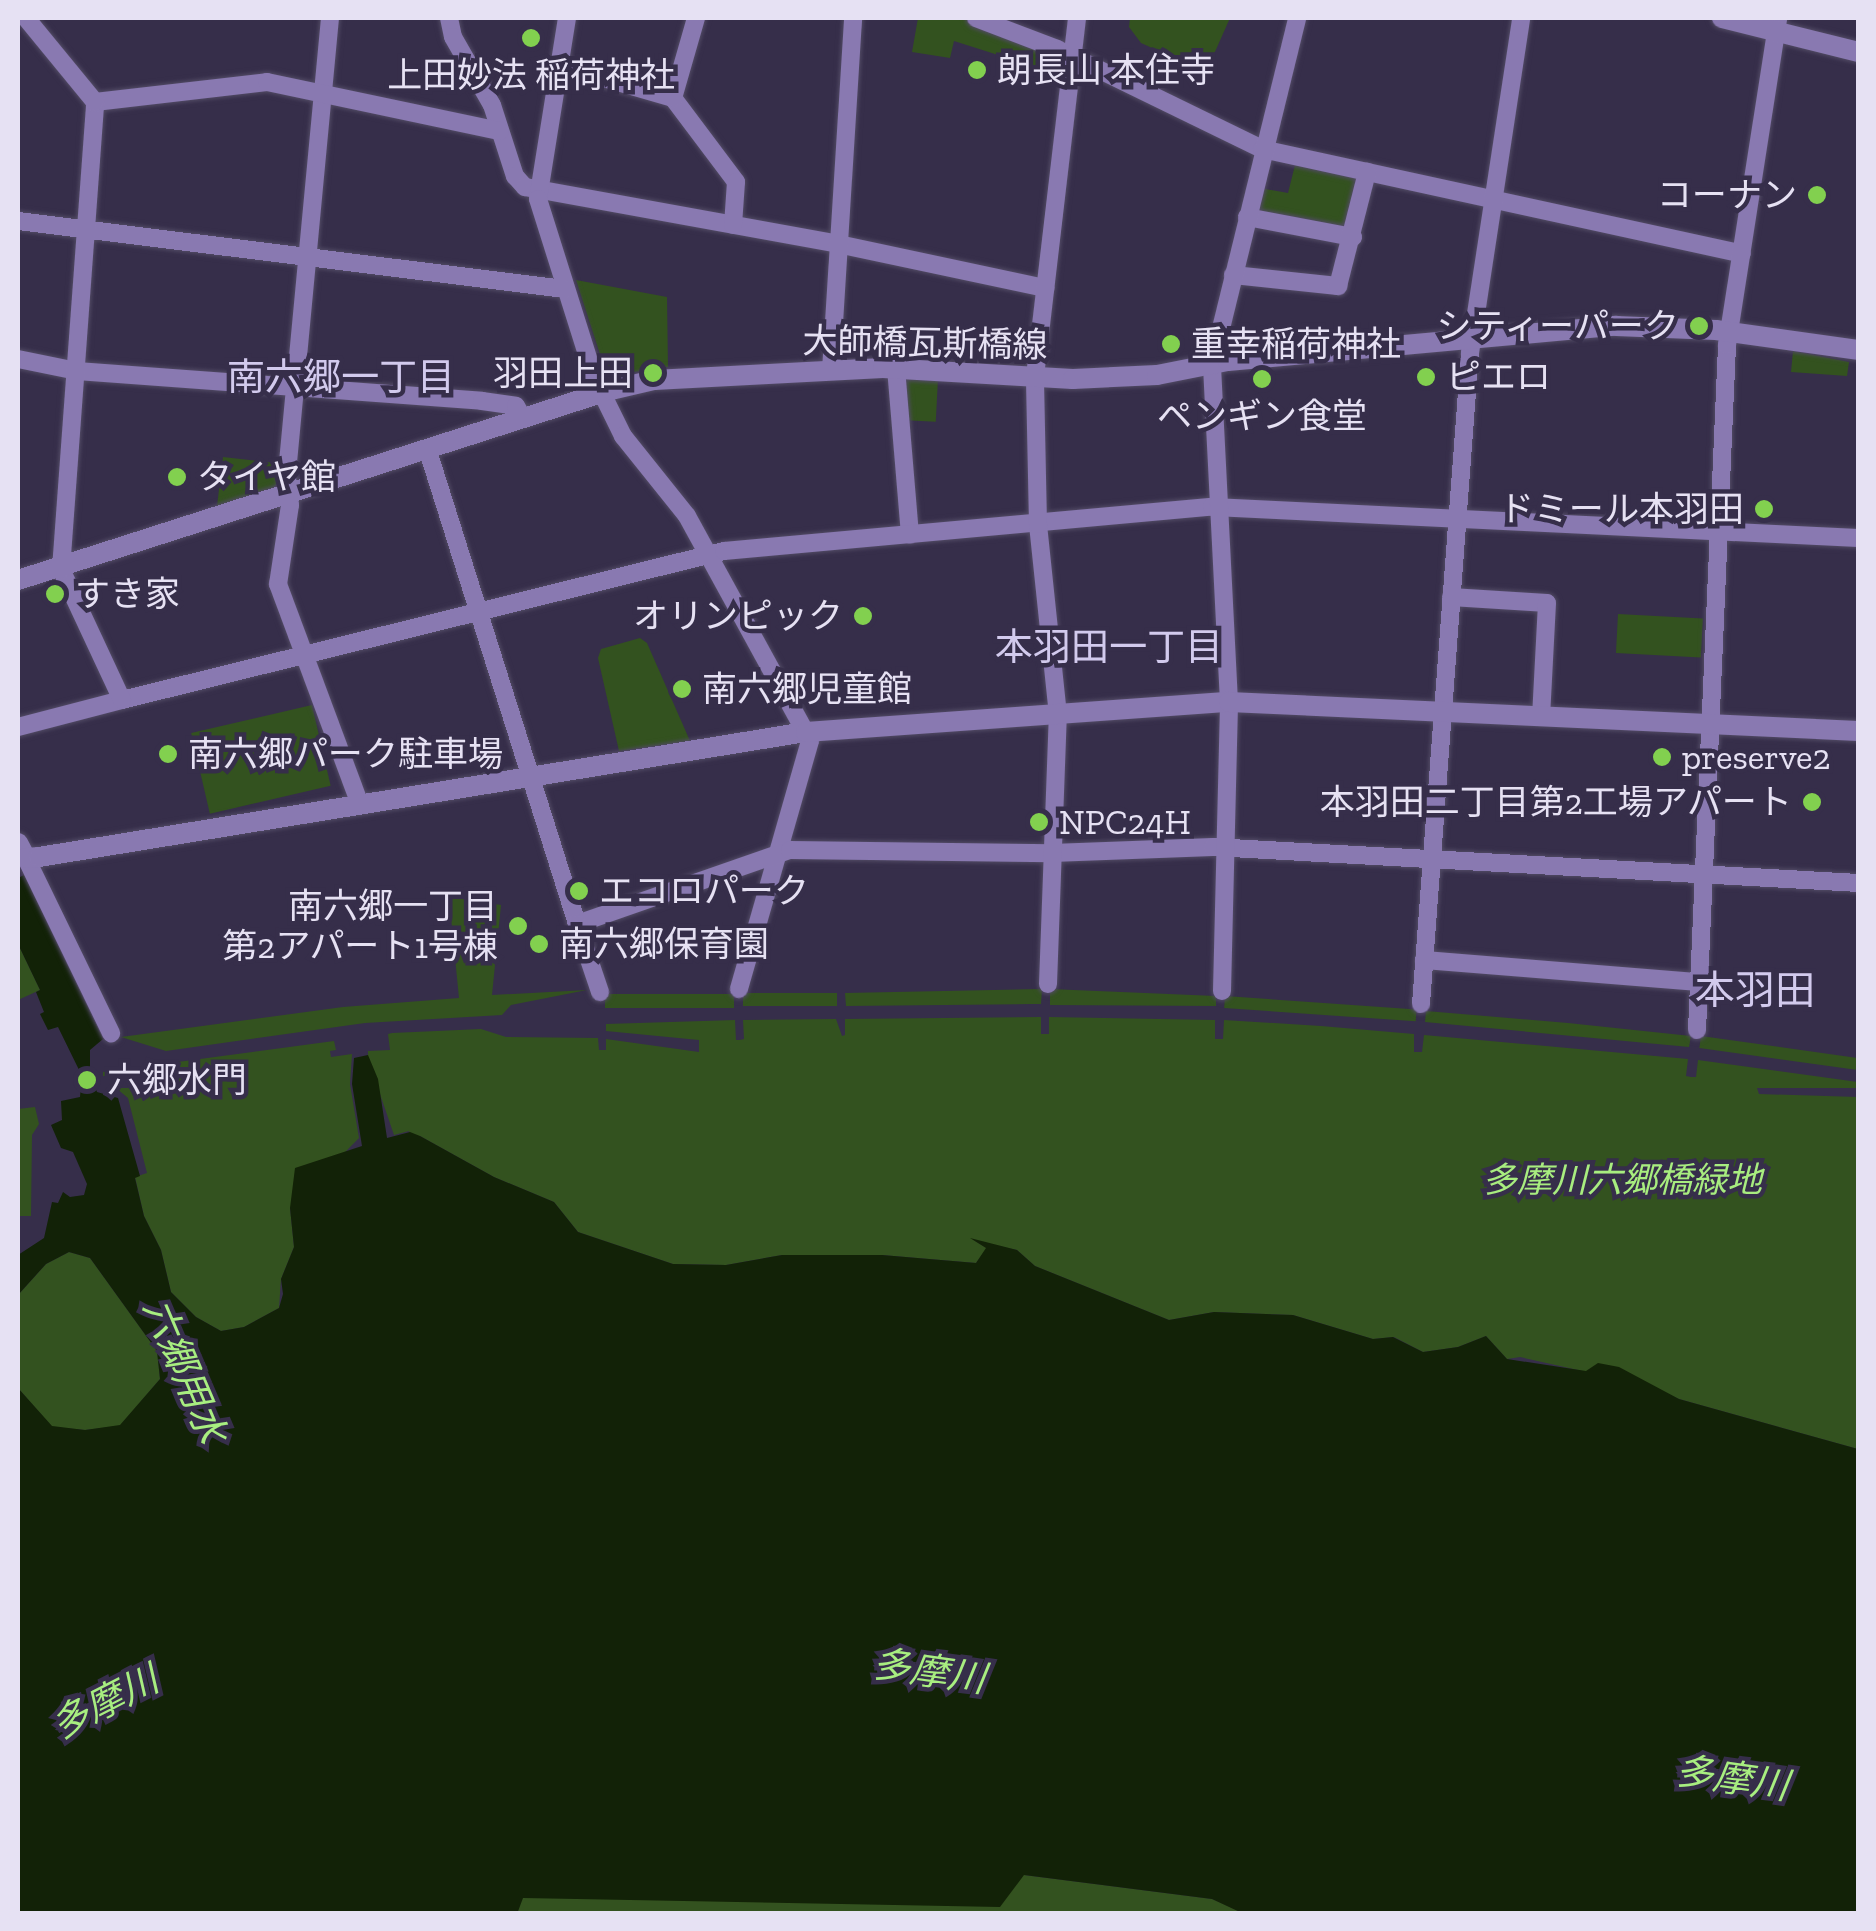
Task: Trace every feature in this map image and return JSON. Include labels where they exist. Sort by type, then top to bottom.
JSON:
[{"type":"street","points":[[26,18],[96,102],[61,569],[122,700]]},
{"type":"street","points":[[330,18],[278,584],[360,805]]},
{"type":"street","points":[[448,18],[453,37],[492,104],[520,184],[1045,288]]},
{"type":"street","points":[[567,18],[538,199],[600,394],[623,436],[687,516],[810,741],[739,988]]},
{"type":"street","points":[[673,98],[696,18]]},
{"type":"street","points":[[831,370],[853,18]]},
{"type":"street","points":[[976,18],[1073,58],[1262,149],[1742,254]]},
{"type":"street","points":[[1048,984],[1058,715],[1038,524],[1034,376],[1077,18]]},
{"type":"street","points":[[1222,991],[1229,702],[1212,365],[1297,18]]},
{"type":"street","points":[[1421,1004],[1472,340],[1521,18]]},
{"type":"street","points":[[1722,18],[1777,26],[1858,52]]},
{"type":"street","points":[[1697,1030],[1728,332],[1777,26]]},
{"type":"street","points":[[559,65],[673,98],[736,182],[734,225]]},
{"type":"street","points":[[96,102],[267,82],[500,131]]},
{"type":"street","points":[[1233,275],[1338,286],[1367,172]]},
{"type":"street","points":[[1247,216],[1353,237]]},
{"type":"street","points":[[18,221],[87,232],[309,254],[565,289]]},
{"type":"street","name":"大師橋瓦斯橋線","points":[[18,580],[426,448],[654,380],[896,368],[1034,376],[1157,375],[1212,365],[1616,326],[1728,332],[1858,350]]},
{"type":"street","points":[[18,359],[77,370],[482,401],[516,406],[523,418]]},
{"type":"street","points":[[896,368],[910,534]]},
{"type":"street","points":[[426,448],[600,992]]},
{"type":"street","points":[[18,727],[708,556],[910,534],[1221,507],[1858,538]]},
{"type":"street","points":[[1451,597],[1547,603],[1540,716]]},
{"type":"street","points":[[111,1033],[22,850],[360,805],[806,732],[1229,702],[1858,731]]},
{"type":"street","points":[[578,924],[778,851],[1052,854],[1225,848],[1432,856],[1858,883]]},
{"type":"street","points":[[1424,960],[1700,982]]},
{"type":"green space","points":[[918,18],[966,18],[1004,32],[1066,61],[1064,79],[1044,80],[995,54],[954,41],[950,58],[912,52]]},
{"type":"green space","points":[[1130,18],[1230,18],[1206,72],[1141,43],[1129,27]]},
{"type":"green space","points":[[1296,161],[1360,176],[1347,230],[1256,214],[1260,188],[1288,193]]},
{"type":"green space","points":[[576,280],[667,297],[668,367],[607,376]]},
{"type":"green space","points":[[1793,351],[1849,362],[1847,376],[1791,372]]},
{"type":"green space","points":[[903,378],[938,380],[936,422],[901,420]]},
{"type":"green space","points":[[223,457],[284,464],[282,476],[274,487],[217,506]]},
{"type":"green space","points":[[1618,614],[1703,618],[1701,657],[1616,653]]},
{"type":"green space","points":[[640,638],[647,643],[690,741],[619,751],[598,658],[601,649]]},
{"type":"green space","points":[[312,705],[331,786],[210,814],[191,733]]},
{"type":"green space","points":[[449,897],[501,905],[492,995],[587,990],[511,1005],[502,1015],[365,1023],[166,1051],[121,1037],[343,1007],[459,998]]},
{"type":"green space","points":[[18,944],[40,990],[18,1000]]},
{"type":"green space","points":[[1042,989],[1041,1004],[846,1006],[845,993]]},
{"type":"green space","points":[[1050,989],[1216,996],[1216,1006],[1050,1005]]},
{"type":"green space","points":[[743,993],[837,993],[837,1006],[743,1006]]},
{"type":"green space","points":[[605,994],[734,994],[734,1008],[605,1008]]},
{"type":"green space","points":[[1225,996],[1417,1009],[1416,1021],[1224,1008]]},
{"type":"green space","points":[[1426,1011],[1691,1036],[1689,1047],[1425,1022]]},
{"type":"green space","name":"多摩川六郷橋緑地","points":[[1041,1017],[1041,1034],[1049,1034],[1049,1017],[1215,1020],[1215,1039],[1223,1039],[1224,1020],[1414,1034],[1414,1052],[1422,1052],[1424,1035],[1688,1059],[1686,1076],[1691,1077],[1696,1077],[1698,1060],[1858,1082],[1858,1088],[1757,1088],[1759,1094],[1858,1097],[1858,1449],[1679,1399],[1650,1386],[1520,1357],[1507,1359],[1486,1336],[1458,1347],[1423,1352],[1394,1337],[1373,1339],[1293,1315],[1214,1312],[1169,1320],[1035,1266],[1017,1250],[975,1241],[987,1248],[976,1263],[882,1255],[782,1255],[726,1265],[673,1264],[578,1232],[554,1202],[494,1177],[420,1136],[411,1136],[409,1131],[394,1135],[368,1059],[368,1051],[390,1050],[388,1034],[392,1033],[481,1029],[506,1037],[598,1038],[599,1050],[606,1050],[606,1039],[699,1052],[699,1040],[606,1031],[606,1024],[735,1020],[736,1040],[740,1040],[744,1039],[743,1020],[836,1019],[842,1036],[845,1019]]},
{"type":"green space","points":[[1701,1036],[1857,1058],[1856,1070],[1699,1048]]},
{"type":"green space","points":[[334,1041],[336,1050],[330,1051],[331,1057],[352,1054],[350,1084],[359,1138],[290,1208],[294,1247],[281,1279],[279,1308],[244,1327],[221,1331],[196,1317],[171,1292],[161,1250],[144,1216],[135,1177],[147,1173],[128,1098],[116,1088],[144,1088],[145,1077],[103,1076],[103,1072]]},
{"type":"green space","points":[[35,1107],[39,1124],[32,1135],[31,1216],[18,1216],[18,1109]]},
{"type":"green space","points":[[69,1252],[90,1258],[157,1351],[160,1379],[120,1426],[85,1430],[52,1427],[18,1388],[18,1295],[46,1264]]},
{"type":"green space","points":[[1024,1875],[1212,1899],[1244,1913],[517,1914],[522,1898]]},
{"type":"water","points":[[24,875],[103,1039],[90,1050],[90,1075],[82,1076],[58,1027],[48,1030],[40,1014],[44,1012],[36,992],[40,990],[18,944],[18,878]]},
{"type":"water","points":[[368,1055],[378,1079],[387,1138],[410,1132],[420,1136],[494,1177],[554,1202],[578,1232],[673,1264],[726,1265],[782,1255],[882,1255],[976,1263],[986,1248],[970,1238],[1017,1250],[1035,1266],[1169,1320],[1214,1312],[1293,1315],[1373,1339],[1393,1337],[1423,1352],[1458,1347],[1486,1336],[1507,1359],[1586,1371],[1598,1363],[1619,1367],[1679,1399],[1858,1449],[1858,1913],[1242,1913],[1212,1899],[1024,1875],[1000,1907],[523,1898],[517,1914],[18,1913],[18,1388],[52,1426],[85,1430],[120,1425],[160,1379],[157,1351],[90,1258],[69,1252],[46,1264],[18,1295],[18,1255],[44,1238],[52,1202],[58,1203],[63,1192],[70,1197],[84,1195],[87,1184],[73,1152],[61,1148],[51,1125],[62,1120],[61,1101],[80,1097],[81,1086],[94,1083],[97,1092],[118,1098],[140,1176],[135,1178],[144,1216],[161,1250],[171,1292],[196,1317],[221,1331],[244,1327],[279,1308],[283,1294],[281,1279],[294,1247],[290,1208],[295,1168],[362,1146],[352,1084],[354,1058]]},
{"type":"place","name":"上田妙法 稲荷神社","points":[[531,38]]},
{"type":"place","name":"朗長山 本住寺","points":[[977,70]]},
{"type":"place","name":"コーナン","points":[[1817,195]]},
{"type":"place","name":"シティーパーク","points":[[1699,326]]},
{"type":"place","name":"重幸稲荷神社","points":[[1171,344]]},
{"type":"place","name":"羽田上田","points":[[653,373]]},
{"type":"place","name":"ピエロ","points":[[1426,377]]},
{"type":"place","name":"ペンギン食堂","points":[[1262,379]]},
{"type":"place","name":"タイヤ館","points":[[177,477]]},
{"type":"place","name":"ドミール本羽田","points":[[1764,509]]},
{"type":"place","name":"すき家","points":[[55,594]]},
{"type":"place","name":"オリンピック","points":[[863,616]]},
{"type":"place","name":"南六郷児童館","points":[[682,689]]},
{"type":"place","name":"南六郷パーク駐車場","points":[[168,754]]},
{"type":"place","name":"preserve2","points":[[1662,757]]},
{"type":"place","name":"本羽田二丁目第2工場アパート","points":[[1812,802]]},
{"type":"place","name":"NPC24H","points":[[1039,822]]},
{"type":"place","name":"エコロパーク","points":[[579,891]]},
{"type":"place","name":"南六郷一丁目 第2アパート1号棟","points":[[518,926]]},
{"type":"place","name":"南六郷保育園","points":[[539,944]]},
{"type":"place","name":"六郷水門","points":[[87,1080]]},
{"type":"district","name":"南六郷一丁目","points":[[341,378]]},
{"type":"district","name":"本羽田一丁目","points":[[1109,648]]},
{"type":"district","name":"本羽田","points":[[1755,990]]},
{"type":"water label","name":"六郷用水","points":[[184,1371]]},
{"type":"water label","name":"多摩川","points":[[929,1672]]},
{"type":"water label","name":"多摩川","points":[[105,1703]]},
{"type":"water label","name":"多摩川","points":[[1732,1779]]}]
